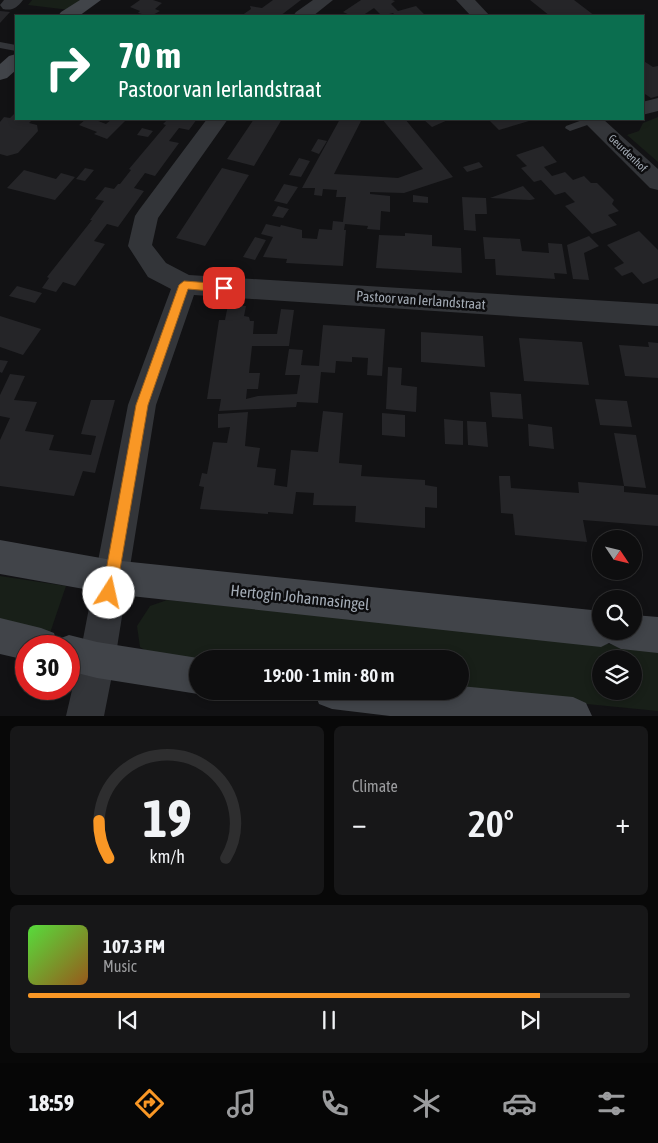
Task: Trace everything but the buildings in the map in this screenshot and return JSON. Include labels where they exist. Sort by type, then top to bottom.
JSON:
[{"type":"main road","points":[[69,15],[92,0]]},
{"type":"main road","points":[[0,74],[15,61]]},
{"type":"main road","name":"Hertogin Johannasingel","points":[[0,557],[112,577],[592,628]]},
{"type":"main road","points":[[642,633],[658,635]]},
{"type":"main road","points":[[0,636],[15,640]]},
{"type":"main road","points":[[83,656],[189,674]]},
{"type":"main road","points":[[419,700],[573,716]]},
{"type":"street","points":[[303,15],[324,0]]},
{"type":"street","points":[[644,108],[658,104]]},
{"type":"street","points":[[85,716],[83,656],[112,577],[142,405],[184,285],[157,270],[140,246],[148,216],[217,120]]},
{"type":"street","name":"Geurdenhof","points":[[598,120],[658,182]]},
{"type":"street","name":"Pastoor van Ierlandstraat","points":[[184,285],[658,315]]},
{"type":"lane","points":[[0,45],[15,48]]},
{"type":"lane","points":[[570,128],[598,120]]},
{"type":"shaded area","points":[[32,0],[86,0],[70,10],[28,5]]},
{"type":"shaded area","points":[[658,117],[658,162],[627,135],[639,131],[643,123]]},
{"type":"shaded area","points":[[0,576],[66,586],[50,633],[0,621]]},
{"type":"shaded area","points":[[167,600],[658,649],[658,711],[469,692],[469,650],[189,650],[189,658],[153,655],[140,647],[137,626],[150,606]]},
{"type":"route","points":[[109,593],[142,405],[184,285],[224,288]]}]
